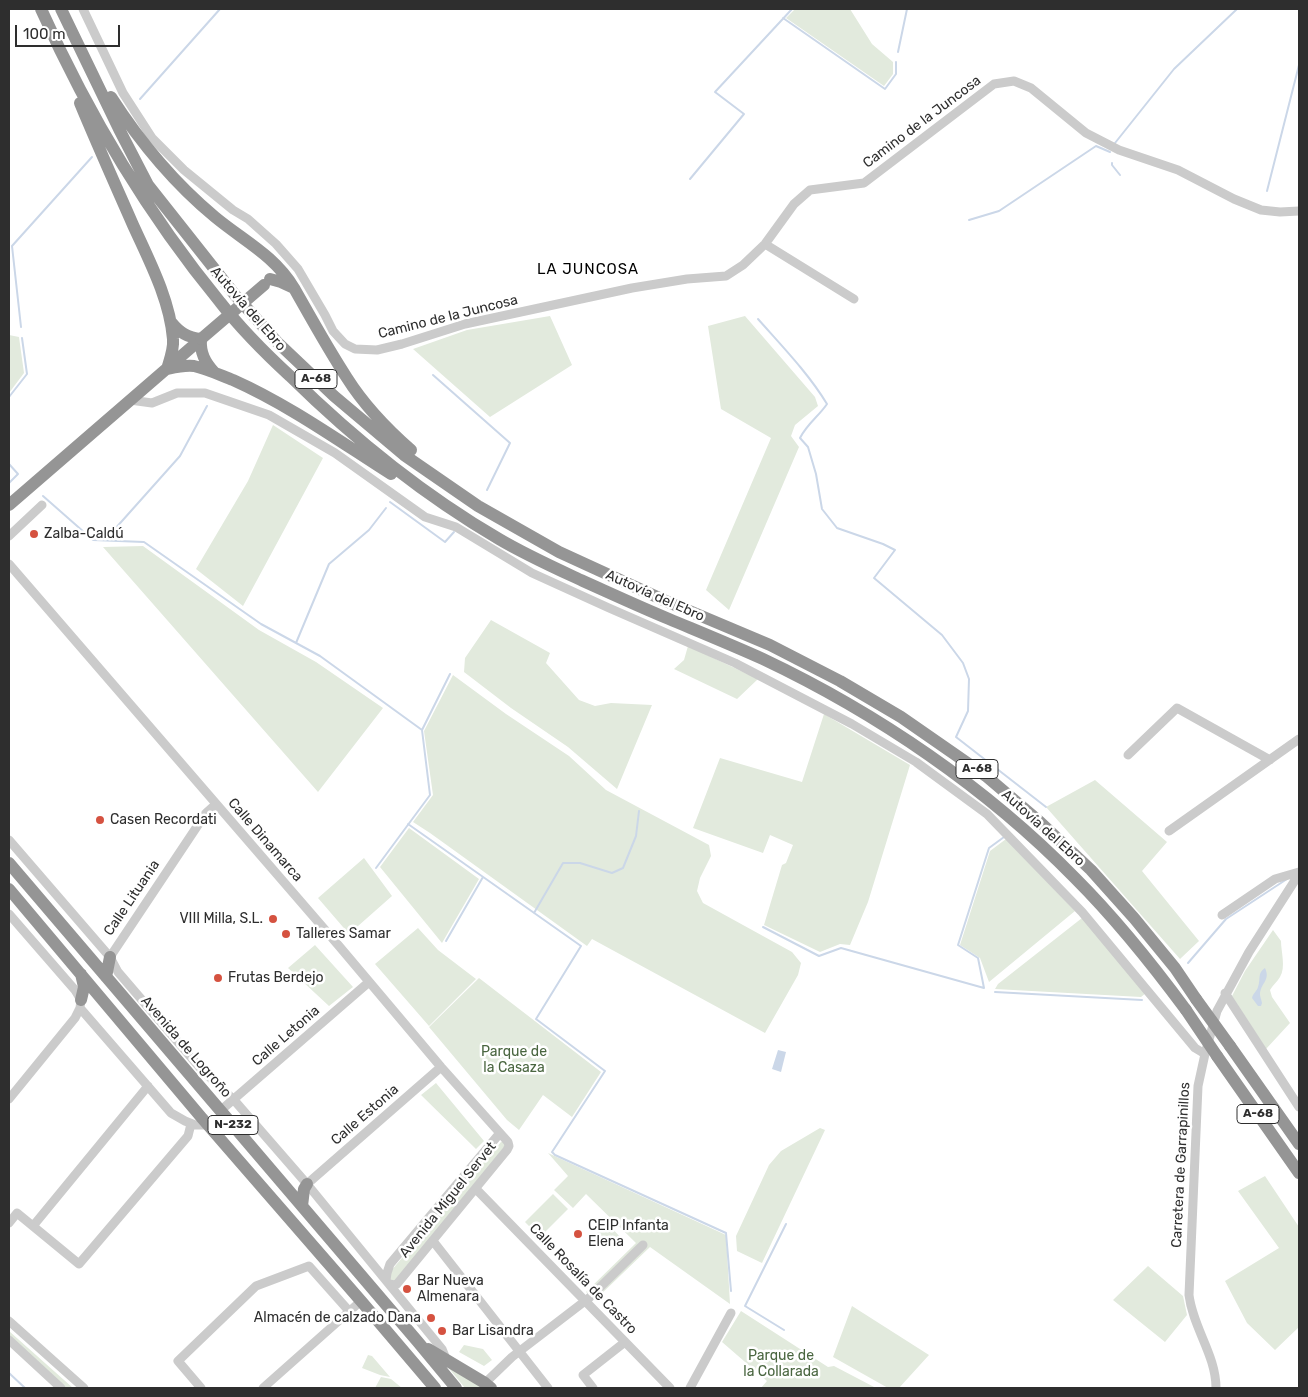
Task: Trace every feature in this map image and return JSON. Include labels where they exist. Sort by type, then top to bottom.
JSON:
[{"type":"highway","name":"Autovía del Ebro","points":[[41,9],[60,52],[107,138],[148,206],[221,304],[262,350],[320,406],[385,461],[454,511],[502,541],[663,617],[763,659],[830,694],[892,731],[975,789],[1027,832],[1075,878],[1122,929],[1186,1010],[1211,1055],[1299,1173]]},
{"type":"highway","name":"Autovía del Ebro","points":[[61,9],[148,185],[235,295],[277,342],[334,396],[404,455],[478,506],[559,552],[668,602],[770,645],[840,681],[901,717],[986,776],[1040,822],[1091,870],[1134,918],[1175,968],[1299,1144]]},
{"type":"highway","points":[[78,44],[129,124],[154,158],[216,218],[266,255],[281,270],[294,288],[347,379],[366,403],[405,444],[478,506]]},
{"type":"highway","points":[[60,52],[158,282],[170,320],[173,346],[167,369]]},
{"type":"highway","points":[[266,255],[269,266],[267,282]]},
{"type":"highway","points":[[9,504],[281,270]]},
{"type":"highway","points":[[267,282],[281,282],[294,288]]},
{"type":"highway","points":[[170,320],[180,333],[190,338],[201,339]]},
{"type":"highway","points":[[201,339],[202,356],[214,372]]},
{"type":"highway","points":[[167,369],[187,366],[206,369],[271,399],[300,415],[440,506],[454,511]]},
{"type":"highway","name":"Avenida de Logroño","points":[[9,863],[106,977],[172,1045],[220,1111],[456,1388]]},
{"type":"highway","name":"N-232","points":[[9,888],[208,1125],[435,1388]]},
{"type":"highway","points":[[96,965],[110,956]]},
{"type":"highway","points":[[106,977],[110,956]]},
{"type":"highway","points":[[80,1004],[84,987],[81,974]]},
{"type":"highway","points":[[285,1186],[307,1184]]},
{"type":"highway","points":[[302,1206],[304,1189],[307,1184]]},
{"type":"highway","points":[[418,1342],[488,1386]]},
{"type":"street","name":"Camino de la Juncosa","points":[[83,9],[123,93],[152,138],[184,170],[233,210],[248,219],[276,244],[298,269],[333,331],[345,344],[356,349],[378,350],[465,324],[632,288],[687,279],[726,276],[743,265],[764,244],[794,204],[810,190],[864,183],[994,84],[1014,81],[1031,88],[1086,133],[1119,150],[1178,170],[1234,199],[1261,210],[1280,212],[1299,210]]},
{"type":"street","points":[[764,244],[854,299]]},
{"type":"street","points":[[281,270],[291,261]]},
{"type":"street","points":[[130,400],[152,403],[177,393],[205,393],[269,414],[335,453],[425,517],[456,527],[532,573],[735,663],[852,724],[916,762],[987,814],[1082,912],[1195,1048],[1211,1055]]},
{"type":"street","points":[[9,536],[42,506]]},
{"type":"street","name":"Calle Dinamarca","points":[[9,564],[500,1133]]},
{"type":"street","points":[[1128,755],[1177,708],[1270,760]]},
{"type":"street","points":[[1169,831],[1299,739]]},
{"type":"street","name":"Calle Lituania","points":[[9,840],[110,956],[206,813],[216,804]]},
{"type":"street","points":[[1222,915],[1275,879],[1299,873]]},
{"type":"street","name":"Carretera de Garrapinillos","points":[[1216,1388],[1212,1362],[1193,1316],[1189,1295],[1198,1086],[1211,1055],[1217,1011],[1225,993],[1299,873]]},
{"type":"street","points":[[9,914],[75,990],[80,1004],[171,1112],[191,1124],[208,1125]]},
{"type":"street","points":[[110,956],[118,972],[172,1045],[234,1100],[307,1184],[385,1279],[442,1349],[446,1359]]},
{"type":"street","name":"Calle Letonia","points":[[220,1111],[369,982]]},
{"type":"street","points":[[1225,993],[1299,1107]]},
{"type":"street","points":[[9,1099],[72,1021],[80,1004]]},
{"type":"street","name":"Calle Estonia","points":[[307,1184],[442,1067]]},
{"type":"street","points":[[33,1226],[148,1086]]},
{"type":"street","points":[[9,1223],[17,1213],[79,1264],[188,1136],[191,1124]]},
{"type":"street","name":"Avenida Miguel Servet","points":[[500,1133],[509,1146],[476,1189],[397,1284],[395,1285],[385,1279],[390,1264],[500,1133]]},
{"type":"street","name":"Calle Rosalía de Castro","points":[[476,1189],[587,1299],[625,1342],[670,1388]]},
{"type":"street","points":[[433,1241],[548,1388]]},
{"type":"street","points":[[488,1386],[501,1367],[587,1299],[643,1245]]},
{"type":"street","points":[[385,1279],[390,1264]]},
{"type":"street","points":[[202,1388],[178,1361],[256,1286],[309,1266],[350,1311]]},
{"type":"street","points":[[263,1388],[361,1301]]},
{"type":"street","points":[[690,1388],[731,1313]]},
{"type":"street","points":[[9,1321],[84,1388]]},
{"type":"street","points":[[9,1340],[61,1388]]},
{"type":"street","points":[[593,1388],[583,1375],[625,1342]]},
{"type":"green space","points":[[795,9],[850,9],[872,44],[893,62],[893,74],[884,86],[786,18]]},
{"type":"green space","points":[[550,316],[572,365],[490,417],[413,349],[467,330]]},
{"type":"green space","points":[[745,316],[815,397],[818,406],[795,425],[791,436],[799,447],[729,610],[706,590],[771,438],[721,409],[708,326]]},
{"type":"green space","points":[[9,335],[19,337],[24,373],[9,393]]},
{"type":"green space","points":[[273,425],[323,458],[243,606],[196,569],[248,481]]},
{"type":"green space","points":[[143,546],[259,630],[316,662],[383,708],[318,792],[103,547]]},
{"type":"green space","points":[[491,620],[550,653],[546,663],[579,700],[595,706],[611,703],[652,705],[617,789],[568,747],[511,708],[464,672],[465,658]]},
{"type":"green space","points":[[688,646],[758,679],[737,699],[674,669],[684,660]]},
{"type":"green space","points":[[453,675],[506,714],[569,756],[606,790],[709,845],[711,856],[700,878],[697,891],[703,903],[792,952],[801,963],[798,975],[765,1033],[592,939],[587,946],[413,822],[433,795],[424,731]]},
{"type":"green space","points":[[824,714],[910,765],[868,902],[850,945],[840,944],[820,952],[764,925],[782,865],[786,863],[793,845],[770,835],[763,853],[693,828],[720,758],[802,782]]},
{"type":"green space","points":[[1095,780],[1167,842],[1142,871],[1199,941],[1180,959],[1046,807]]},
{"type":"green space","points":[[409,828],[479,879],[442,943],[380,867]]},
{"type":"green space","points":[[1006,839],[1075,911],[989,982],[980,958],[960,945],[990,851]]},
{"type":"green space","points":[[364,858],[392,896],[349,934],[318,898]]},
{"type":"green space","points":[[1082,918],[1146,993],[1141,997],[995,989],[998,984]]},
{"type":"green space","points":[[418,928],[438,950],[476,979],[429,1026],[375,964]]},
{"type":"green space","points":[[1273,930],[1281,941],[1283,964],[1280,977],[1270,990],[1272,997],[1290,1023],[1266,1049],[1232,996],[1245,971]]},
{"type":"green space","points":[[315,945],[353,987],[329,1006],[288,968]]},
{"type":"green space","name":"Parque de la Casaza","points":[[479,978],[601,1072],[572,1117],[543,1095],[519,1130],[507,1120],[429,1027]]},
{"type":"green space","points":[[436,1083],[484,1141],[476,1149],[421,1095]]},
{"type":"green space","points":[[820,1128],[825,1130],[762,1263],[737,1251],[736,1236],[769,1165],[781,1151]]},
{"type":"green space","points":[[501,1142],[504,1142],[506,1145],[396,1280],[390,1280],[390,1272]]},
{"type":"green space","points":[[548,1153],[726,1235],[730,1304],[650,1247],[595,1300],[586,1292],[636,1243],[586,1194],[573,1208],[554,1190],[568,1176]]},
{"type":"green space","points":[[1265,1176],[1299,1227],[1299,1327],[1275,1350],[1247,1323],[1225,1281],[1279,1248],[1238,1191]]},
{"type":"green space","points":[[553,1194],[568,1209],[540,1237],[525,1222]]},
{"type":"green space","points":[[607,1223],[623,1240],[614,1248],[597,1232]]},
{"type":"green space","points":[[1148,1266],[1183,1296],[1187,1315],[1165,1342],[1113,1300]]},
{"type":"green space","points":[[852,1306],[929,1355],[899,1388],[888,1388],[833,1357]]},
{"type":"green space","name":"Parque de la Collarada","points":[[741,1311],[828,1367],[834,1366],[876,1388],[761,1388],[767,1381],[722,1342]]},
{"type":"green space","points":[[9,1331],[73,1388],[64,1388],[9,1338]]},
{"type":"green space","points":[[464,1345],[483,1349],[492,1360],[484,1366],[459,1352]]},
{"type":"green space","points":[[368,1355],[372,1356],[390,1377],[362,1368]]},
{"type":"green space","points":[[447,1366],[483,1388],[465,1388]]},
{"type":"green space","points":[[381,1377],[391,1379],[402,1388],[375,1388]]},
{"type":"water","points":[[1265,968],[1267,976],[1260,991],[1262,1003],[1261,1006],[1258,1006],[1252,998],[1258,987],[1260,974]]},
{"type":"water","points":[[778,1050],[786,1052],[781,1072],[772,1069]]},
{"type":"waterway","points":[[140,99],[220,9]]},
{"type":"waterway","points":[[690,179],[744,114],[715,92],[792,9]]},
{"type":"waterway","points":[[898,52],[907,9]]},
{"type":"waterway","points":[[1115,143],[1174,69],[1237,9]]},
{"type":"waterway","points":[[783,18],[885,89],[896,74],[896,62]]},
{"type":"waterway","points":[[1267,191],[1299,65]]},
{"type":"waterway","points":[[969,220],[999,211],[1096,146],[1110,152]]},
{"type":"waterway","points":[[21,327],[12,246],[92,157]]},
{"type":"waterway","points":[[1112,163],[1120,175]]},
{"type":"waterway","points":[[758,319],[803,371],[827,404],[806,428],[800,438],[808,447],[816,474],[822,509],[837,528],[895,550],[874,578],[942,635],[963,663],[969,679],[968,711],[956,737],[1046,807]]},
{"type":"waterway","points":[[9,397],[27,374],[22,338]]},
{"type":"waterway","points":[[433,375],[510,443],[487,490]]},
{"type":"waterway","points":[[118,541],[114,530],[180,456],[207,406]]},
{"type":"waterway","points":[[9,464],[18,474],[9,483]]},
{"type":"waterway","points":[[43,496],[93,540],[144,542],[261,624],[320,656],[422,730],[430,795],[376,868]]},
{"type":"waterway","points":[[390,502],[445,542],[454,532]]},
{"type":"waterway","points":[[296,643],[329,564],[369,530],[386,508]]},
{"type":"waterway","points":[[422,730],[450,674]]},
{"type":"waterway","points":[[534,913],[563,863],[580,863],[612,873],[623,868],[636,836],[639,811]]},
{"type":"waterway","points":[[408,824],[581,946],[536,1019],[605,1071],[552,1152],[726,1233],[731,1291]]},
{"type":"waterway","points":[[763,927],[819,956],[841,948],[984,988],[978,958],[958,945],[989,848],[1004,837]]},
{"type":"waterway","points":[[446,941],[483,877]]},
{"type":"waterway","points":[[1188,963],[1226,919],[1287,879]]},
{"type":"waterway","points":[[995,992],[1142,1000]]},
{"type":"waterway","points":[[784,1330],[745,1306],[786,1224]]},
{"type":"waterway","points":[[9,1373],[25,1388]]},
{"type":"place","name":"Zalba-Caldú","points":[[34,534]]},
{"type":"place","name":"Casen Recordati","points":[[100,820]]},
{"type":"place","name":"VIII Milla, S.L.","points":[[273,919]]},
{"type":"place","name":"Talleres Samar","points":[[286,934]]},
{"type":"place","name":"Frutas Berdejo","points":[[218,978]]},
{"type":"place","name":"CEIP Infanta Elena","points":[[578,1234]]},
{"type":"place","name":"Bar Nueva Almenara","points":[[407,1289]]},
{"type":"place","name":"Almacén de calzado Dana","points":[[431,1318]]},
{"type":"place","name":"Bar Lisandra","points":[[442,1331]]},
{"type":"district","name":"LA JUNCOSA","points":[[588,270]]}]
